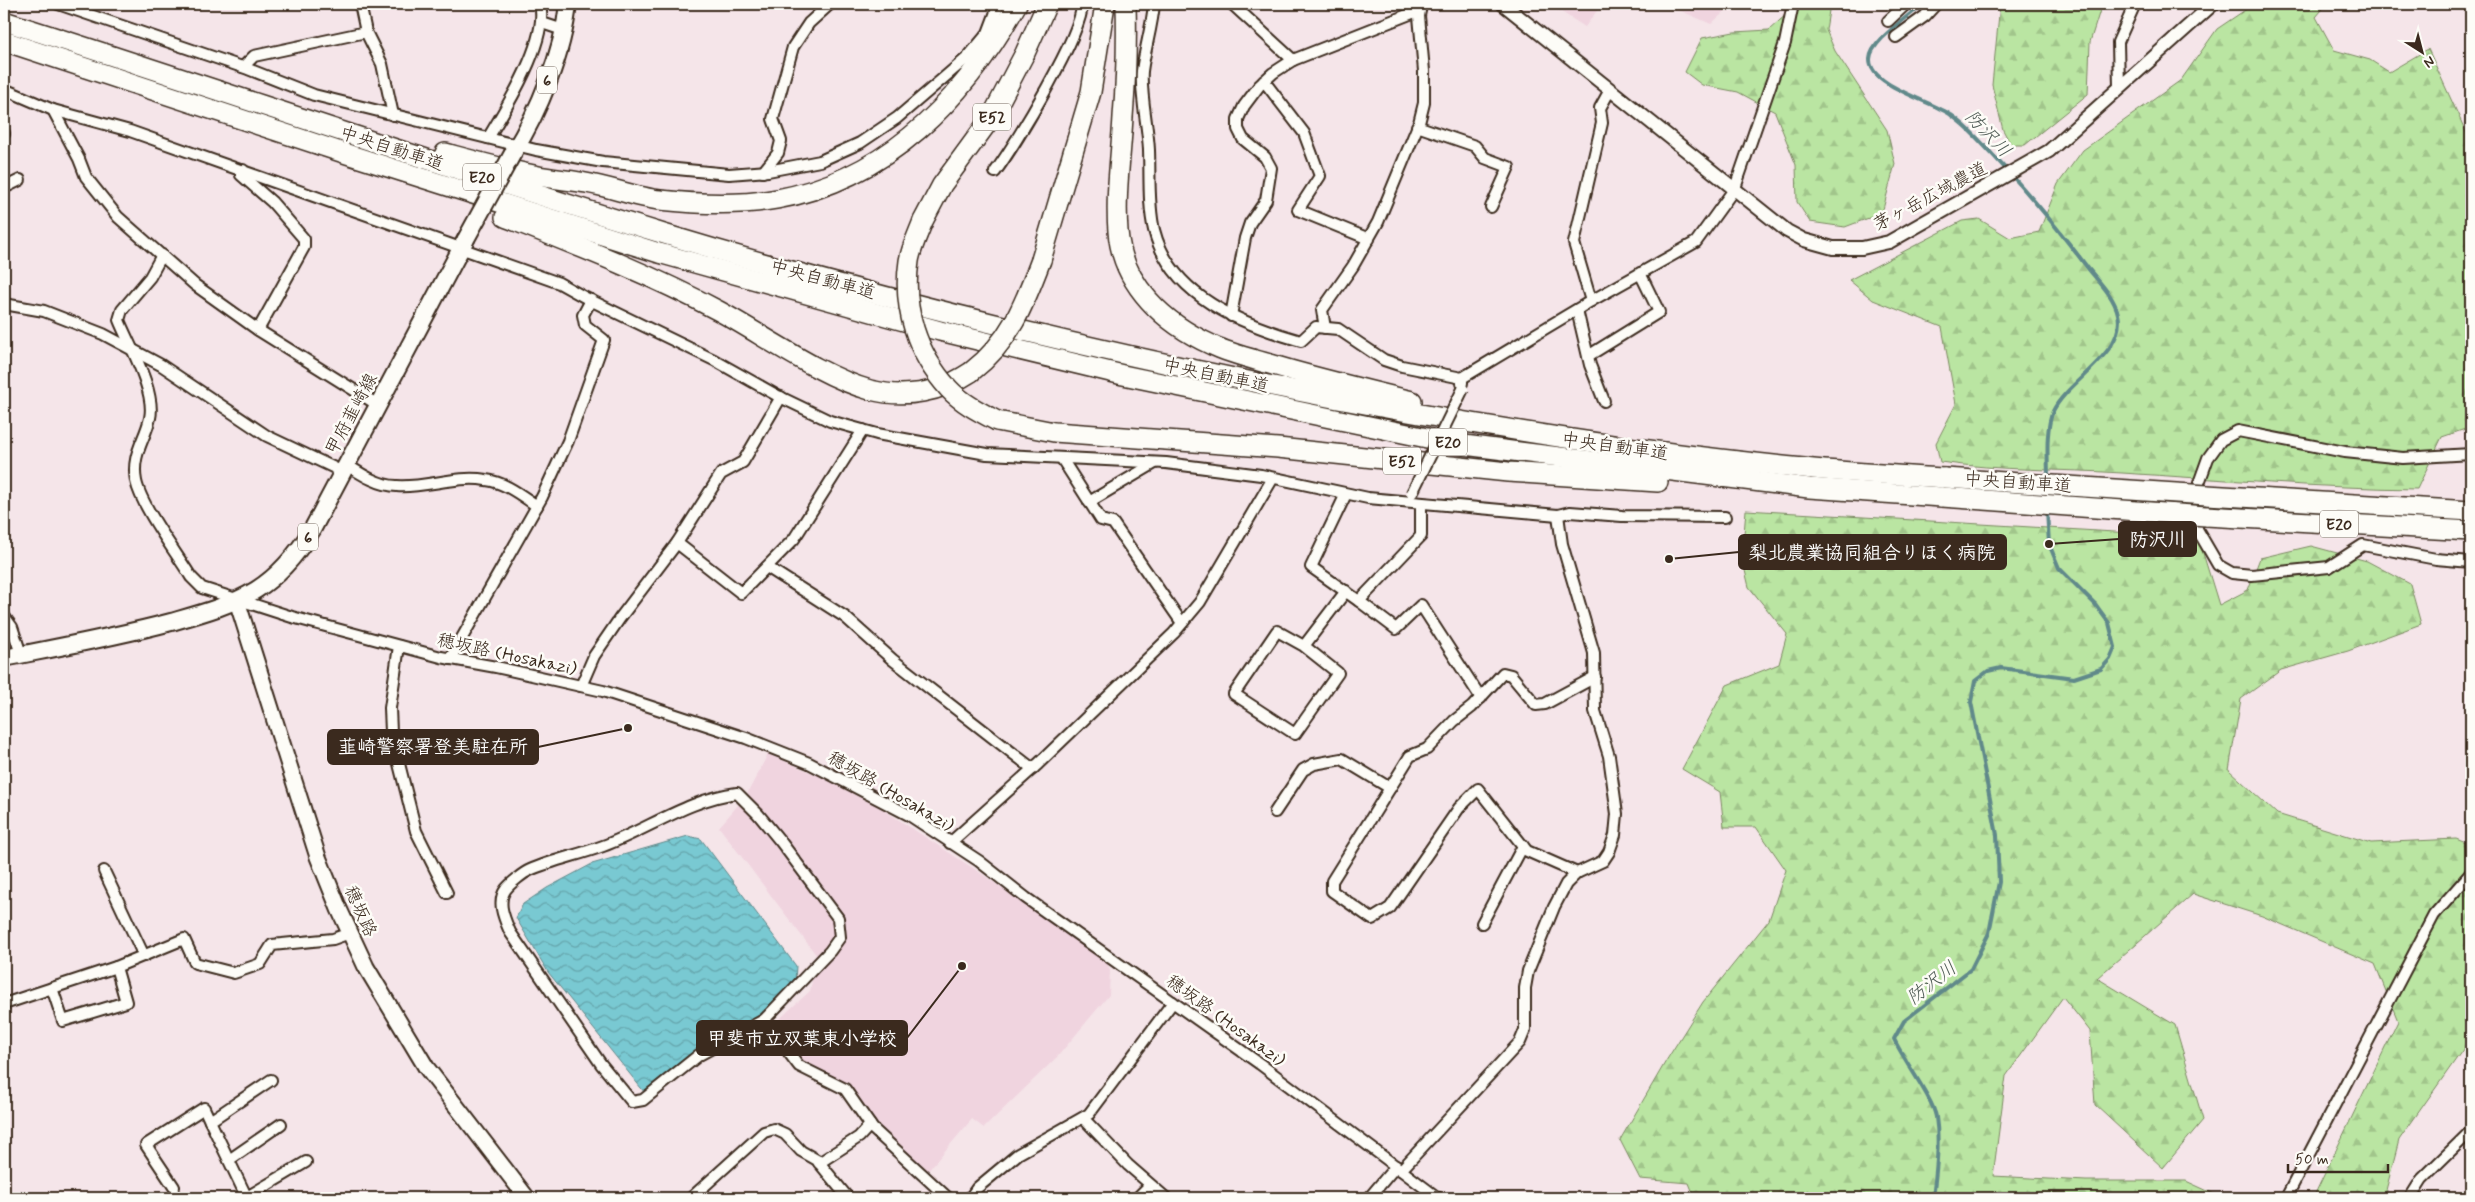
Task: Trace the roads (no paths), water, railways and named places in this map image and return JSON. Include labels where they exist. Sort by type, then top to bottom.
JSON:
[{"type":"highway","points":[[284,113],[535,176],[586,183],[658,200],[710,204],[776,200],[824,187],[867,168],[917,133],[965,84],[1002,30],[1017,4]]},
{"type":"highway","name":"E52","points":[[1047,4],[1025,53],[991,118],[942,185],[923,222],[909,260],[909,314],[918,344],[950,390],[969,406],[996,421],[1054,432],[1278,448],[1508,472],[1654,482],[1809,488]]},
{"type":"highway","points":[[347,154],[646,274],[719,311],[842,381],[870,390],[909,394],[930,390],[957,382],[989,358],[1004,340],[1028,294],[1041,260],[1091,92],[1105,4]]},
{"type":"highway","points":[[1126,4],[1124,116],[1116,205],[1118,233],[1126,263],[1134,282],[1153,306],[1182,329],[1213,346],[1320,379],[1574,441]]},
{"type":"highway","name":"中央自動車道","points":[[4,20],[284,113],[665,235],[786,270],[1125,356],[1460,423],[1574,441],[1810,469],[2471,511]]},
{"type":"highway","name":"中央自動車道","points":[[4,41],[522,211],[773,286],[940,331],[1123,375],[1456,444],[1809,488],[2206,516],[2471,531]]},
{"type":"main road","name":"甲府韮崎線","points":[[4,658],[118,636],[237,601],[277,575],[296,555],[345,468],[515,149],[557,56],[568,4]]},
{"type":"main road","name":"穂坂路","points":[[237,601],[318,857],[350,933],[394,1017],[426,1067],[526,1198]]},
{"type":"street","points":[[58,4],[243,67],[314,95],[488,138],[515,149],[603,162],[729,174],[762,172],[820,161],[860,143],[897,118],[968,57],[988,33],[999,4]]},
{"type":"street","points":[[360,4],[366,32],[382,64],[393,115]]},
{"type":"street","points":[[488,138],[510,103],[540,33],[543,15],[540,4]]},
{"type":"street","points":[[762,172],[778,153],[781,141],[773,119],[793,47],[809,23],[830,4]]},
{"type":"street","points":[[995,172],[1013,147],[1077,29],[1082,4]]},
{"type":"street","points":[[1154,4],[1142,72],[1154,230],[1165,256],[1178,275],[1197,294],[1219,311],[1231,316],[1301,341],[1316,327],[1338,329],[1384,360],[1402,366],[1462,378],[1591,301],[1696,242],[1735,188],[1785,42],[1793,4]]},
{"type":"street","points":[[1232,4],[1294,60]]},
{"type":"street","name":"茅ヶ岳広域農道","points":[[1503,4],[1735,188],[1786,231],[1804,240],[1833,248],[1845,249],[1889,242],[2049,151],[2213,4]]},
{"type":"street","points":[[1888,21],[1906,4]]},
{"type":"street","points":[[1896,36],[1925,16],[1936,4]]},
{"type":"street","points":[[2119,87],[2118,42],[2135,4]]},
{"type":"street","points":[[1231,316],[1245,238],[1250,223],[1266,200],[1271,168],[1265,157],[1243,140],[1238,119],[1244,106],[1264,81],[1294,60],[1421,7],[1424,103],[1417,126],[1378,222],[1353,266],[1322,310],[1325,328]]},
{"type":"street","points":[[542,23],[563,30]]},
{"type":"street","points":[[243,67],[254,56],[366,32]]},
{"type":"street","points":[[1264,81],[1304,133],[1320,176],[1298,210],[1369,239]]},
{"type":"street","points":[[4,89],[53,110],[130,131],[464,244],[559,282],[830,421],[863,430],[987,454],[1156,463],[1273,478],[1346,494],[1421,504],[1558,515],[1570,512],[1622,516],[1725,517]]},
{"type":"street","points":[[1591,301],[1574,243],[1602,123],[1600,108],[1610,90]]},
{"type":"street","points":[[53,110],[79,159],[86,177],[118,217],[195,285],[258,330],[378,405]]},
{"type":"street","points":[[1417,126],[1476,146],[1485,158],[1510,166],[1491,207]]},
{"type":"street","points":[[242,170],[241,175],[272,202],[304,239],[304,247],[258,330]]},
{"type":"street","points":[[4,188],[20,180]]},
{"type":"street","name":"穂坂路 (Hosakazi)","points":[[162,255],[150,277],[122,310],[119,320],[146,384],[150,403],[150,418],[140,442],[135,468],[141,497],[191,577],[202,588],[237,601],[399,646],[450,659],[603,691],[746,738],[809,763],[909,816],[950,843],[1260,1064],[1438,1198]]},
{"type":"street","points":[[1588,356],[1659,312],[1640,273]]},
{"type":"street","points":[[450,659],[537,506],[568,441],[604,340],[585,325],[583,315],[591,300]]},
{"type":"street","points":[[4,304],[44,311],[103,334],[161,365],[267,436],[370,478],[396,486],[461,479],[486,480],[508,487],[537,506]]},
{"type":"street","points":[[1577,310],[1588,356],[1604,401]]},
{"type":"street","points":[[1407,502],[1463,389],[1462,378]]},
{"type":"street","points":[[581,686],[594,656],[678,543],[721,474],[743,462],[781,397]]},
{"type":"street","points":[[678,543],[741,593],[794,539],[863,430]]},
{"type":"street","points":[[2471,454],[2393,457],[2345,452],[2238,431],[2221,440],[2208,458],[2199,483],[2197,529],[2218,565],[2232,573],[2252,575],[2329,567],[2363,545],[2471,562]]},
{"type":"street","points":[[1062,459],[1101,520],[1113,523],[1182,623]]},
{"type":"street","points":[[1089,502],[1156,463]]},
{"type":"street","points":[[950,843],[1033,769],[1105,701],[1182,623],[1200,602],[1273,478]]},
{"type":"street","points":[[1346,494],[1311,567],[1396,629],[1421,605],[1481,698]]},
{"type":"street","points":[[1359,601],[1421,536],[1421,504]]},
{"type":"street","points":[[1369,1198],[1520,1042],[1525,1030],[1525,988],[1528,971],[1554,907],[1566,884],[1576,873],[1602,861],[1609,852],[1615,835],[1617,814],[1609,756],[1595,711],[1594,653],[1562,544],[1558,515]]},
{"type":"street","points":[[767,566],[845,617],[893,660],[1033,769]]},
{"type":"street","points":[[1304,646],[1346,591]]},
{"type":"street","points":[[4,616],[12,627],[21,654]]},
{"type":"street","points":[[1276,631],[1304,646],[1338,673],[1294,734],[1234,694],[1276,631]]},
{"type":"street","points":[[399,646],[390,708],[391,732],[416,831],[448,893]]},
{"type":"street","points":[[1576,873],[1526,851],[1478,789],[1459,808],[1390,908],[1372,919],[1332,891],[1332,881],[1410,756],[1427,749],[1481,698],[1503,674],[1511,674],[1536,705],[1545,704],[1595,677]]},
{"type":"street","points":[[1275,812],[1303,770],[1314,764],[1342,759],[1390,788]]},
{"type":"street","points":[[737,794],[758,814],[782,842],[838,918],[840,937],[830,951],[764,1020],[698,1055],[643,1100],[632,1102],[601,1064],[510,932],[501,903],[505,889],[529,871],[603,847],[701,801],[720,795],[737,794]]},
{"type":"street","points":[[1482,923],[1523,846]]},
{"type":"street","points":[[104,870],[144,956]]},
{"type":"street","points":[[2286,1198],[2434,915],[2471,873]]},
{"type":"street","points":[[4,1004],[116,967],[184,939],[196,963],[234,973],[260,964],[272,945],[333,939],[350,933]]},
{"type":"street","points":[[52,988],[63,1021],[126,1002],[116,967]]},
{"type":"street","points":[[970,1198],[977,1188],[1018,1154],[1088,1114],[1173,1002]]},
{"type":"street","points":[[764,1020],[799,1066],[845,1089],[870,1125],[948,1198]]},
{"type":"street","points":[[210,1121],[270,1080]]},
{"type":"street","points":[[174,1187],[146,1145],[204,1108],[247,1198],[306,1162]]},
{"type":"street","points":[[1083,1118],[1150,1185],[1166,1198]]},
{"type":"street","points":[[229,1160],[281,1124]]},
{"type":"street","points":[[819,1163],[859,1137],[870,1125]]},
{"type":"street","points":[[691,1198],[764,1132],[774,1129],[785,1134],[801,1151],[819,1163],[848,1198]]},
{"type":"street","points":[[2410,1198],[2422,1179],[2471,1131]]},
{"type":"street","points":[[1137,1198],[1150,1185]]},
{"type":"water","points":[[688,836],[701,839],[796,966],[795,982],[759,1015],[653,1096],[645,1093],[548,972],[516,918],[523,904],[547,888],[592,864]]},
{"type":"waterway","name":"防沢川","points":[[1922,4],[1876,45],[1871,53],[1870,60],[1873,69],[1880,78],[1903,92],[1951,115],[1973,133],[2053,223],[2105,289],[2113,301],[2118,314],[2118,328],[2114,341],[2094,365],[2060,399],[2053,411],[2048,436],[2048,479]]},
{"type":"waterway","name":"防沢川","points":[[1933,1198],[1938,1147],[1936,1117],[1924,1090],[1894,1039],[1904,1021],[1971,969],[1989,933],[1999,882],[1997,835],[1971,702],[1975,681],[1988,671],[2001,668],[2074,678],[2101,669],[2110,659],[2115,647],[2109,623],[2095,604],[2059,568],[2049,544],[2047,511]]},
{"type":"place","name":"防沢川","points":[[2049,544]]},
{"type":"place","name":"梨北農業協同組合りほく病院","points":[[1669,559]]},
{"type":"place","name":"韮崎警察署登美駐在所","points":[[628,728]]},
{"type":"place","name":"甲斐市立双葉東小学校","points":[[962,966]]}]
